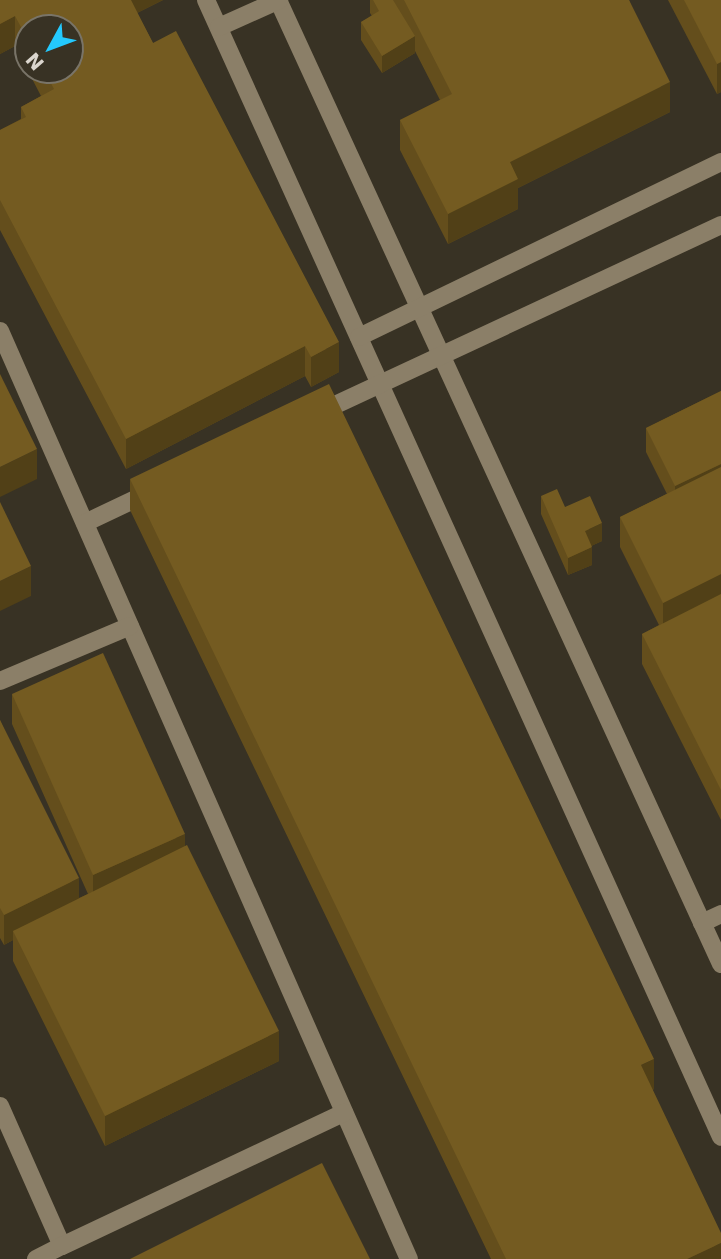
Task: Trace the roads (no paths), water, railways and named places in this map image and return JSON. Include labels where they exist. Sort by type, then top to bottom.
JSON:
[{"type":"street","points":[[206,0],[721,1137]]},
{"type":"street","points":[[219,27],[278,0],[444,356],[721,964]]},
{"type":"street","points":[[359,337],[420,305],[721,162]]},
{"type":"street","points":[[305,419],[721,225]]},
{"type":"street","points":[[0,331],[409,1259]]},
{"type":"street","points":[[85,523],[170,483]]},
{"type":"street","points":[[0,681],[130,626]]},
{"type":"street","points":[[702,923],[721,914]]},
{"type":"street","points":[[0,1106],[62,1246]]},
{"type":"street","points":[[36,1259],[344,1113]]}]
